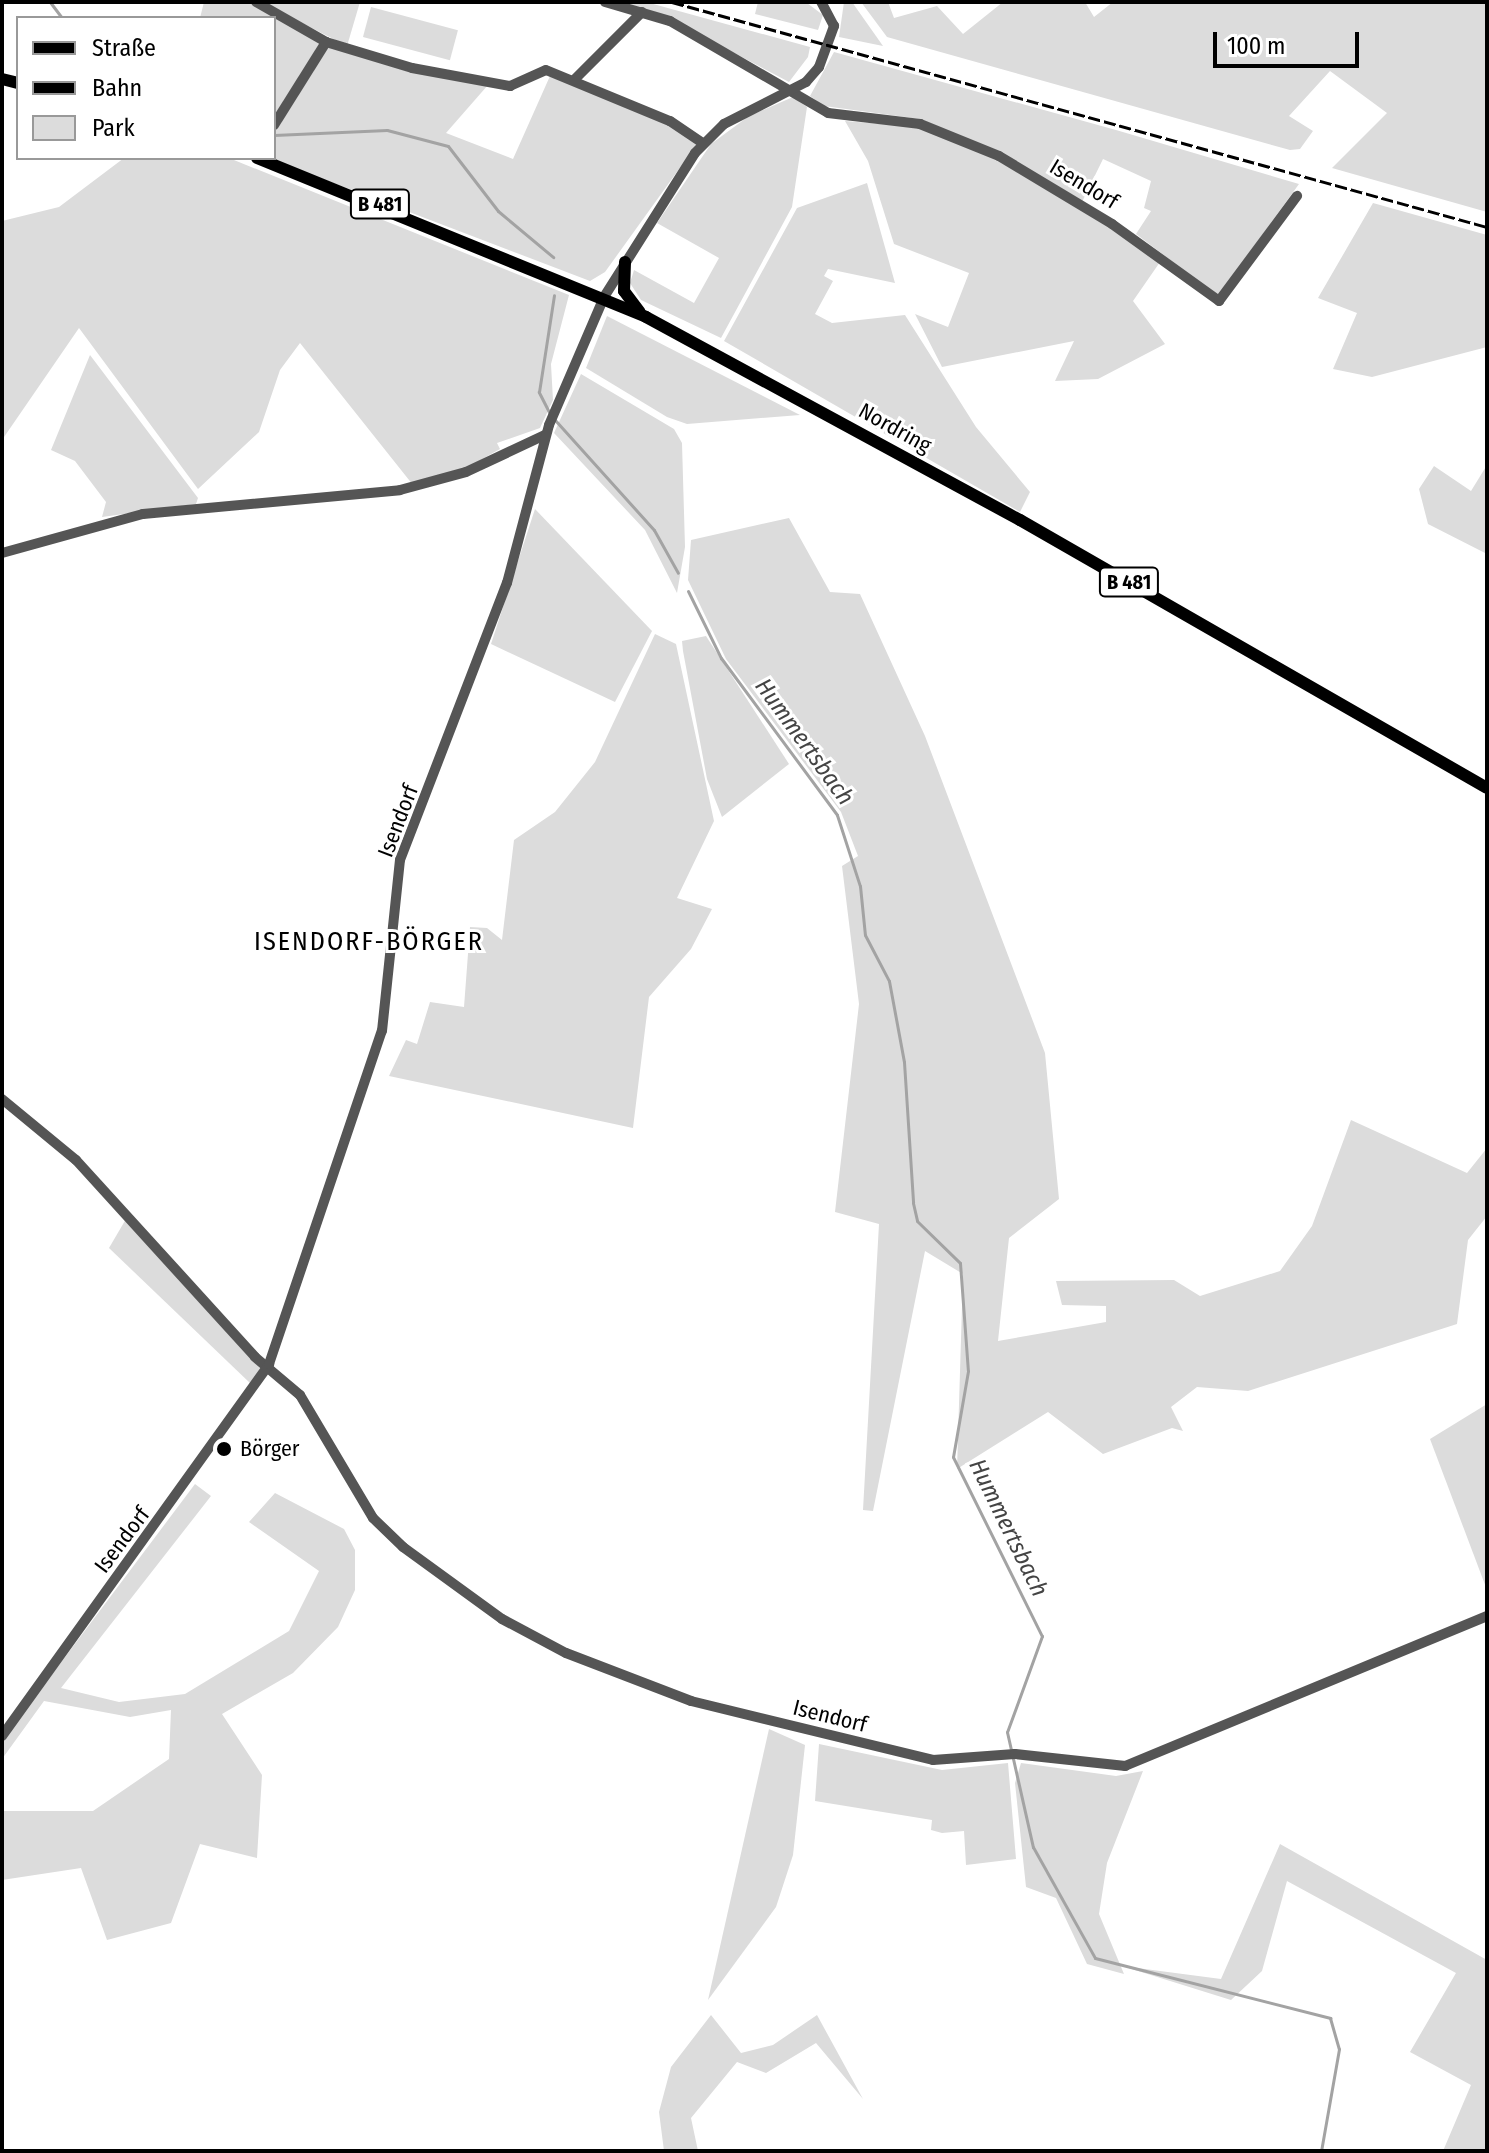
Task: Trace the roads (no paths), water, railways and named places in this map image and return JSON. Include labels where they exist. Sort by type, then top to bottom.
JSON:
[{"type":"main road","name":"Nordring","points":[[262,160],[604,297],[646,317],[1020,520],[1487,788]]},
{"type":"main road","points":[[625,262],[624,291],[646,317]]},
{"type":"street","points":[[256,2],[326,42],[510,86],[546,70],[670,121],[703,143]]},
{"type":"street","points":[[605,2],[642,12],[792,89]]},
{"type":"street","name":"Isendorf","points":[[2,1736],[269,1364],[382,1031],[400,860],[507,583],[547,430],[604,297],[703,143],[734,117],[792,89],[823,58],[834,26],[825,3]]},
{"type":"street","points":[[574,80],[642,12]]},
{"type":"street","points":[[276,122],[326,42]]},
{"type":"street","name":"Isendorf","points":[[792,89],[828,113],[920,124],[999,156],[1112,224],[1219,301],[1297,196]]},
{"type":"street","points":[[2,553],[143,514],[400,490],[466,472],[547,430]]},
{"type":"street","name":"Isendorf","points":[[2,1099],[76,1160],[315,1413],[373,1518],[393,1537],[465,1595],[566,1653],[691,1701],[885,1751],[933,1760],[1015,1754],[1103,1766],[1137,1763],[1487,1616]]},
{"type":"waterway","name":"Hummertsbach","points":[[50,2],[60,16]]},
{"type":"waterway","name":"Hummertsbach","points":[[276,135],[387,130],[448,146],[498,211],[553,257]]},
{"type":"waterway","name":"Hummertsbach","points":[[550,414],[539,392],[554,295]]},
{"type":"waterway","name":"Hummertsbach","points":[[555,420],[654,530],[678,573]]},
{"type":"waterway","name":"Hummertsbach","points":[[688,591],[721,658],[837,815],[860,886],[865,935],[889,981],[904,1062],[913,1203],[917,1221],[960,1263],[968,1371],[953,1457],[1042,1636],[1007,1732],[1033,1847],[1095,1958],[1330,2018],[1339,2049],[1321,2151]]},
{"type":"railway","points":[[672,2],[1487,227]]},
{"type":"place","name":"Börger","points":[[224,1449]]},
{"type":"district","name":"ISENDORF-BÖRGER","points":[[369,942]]}]
